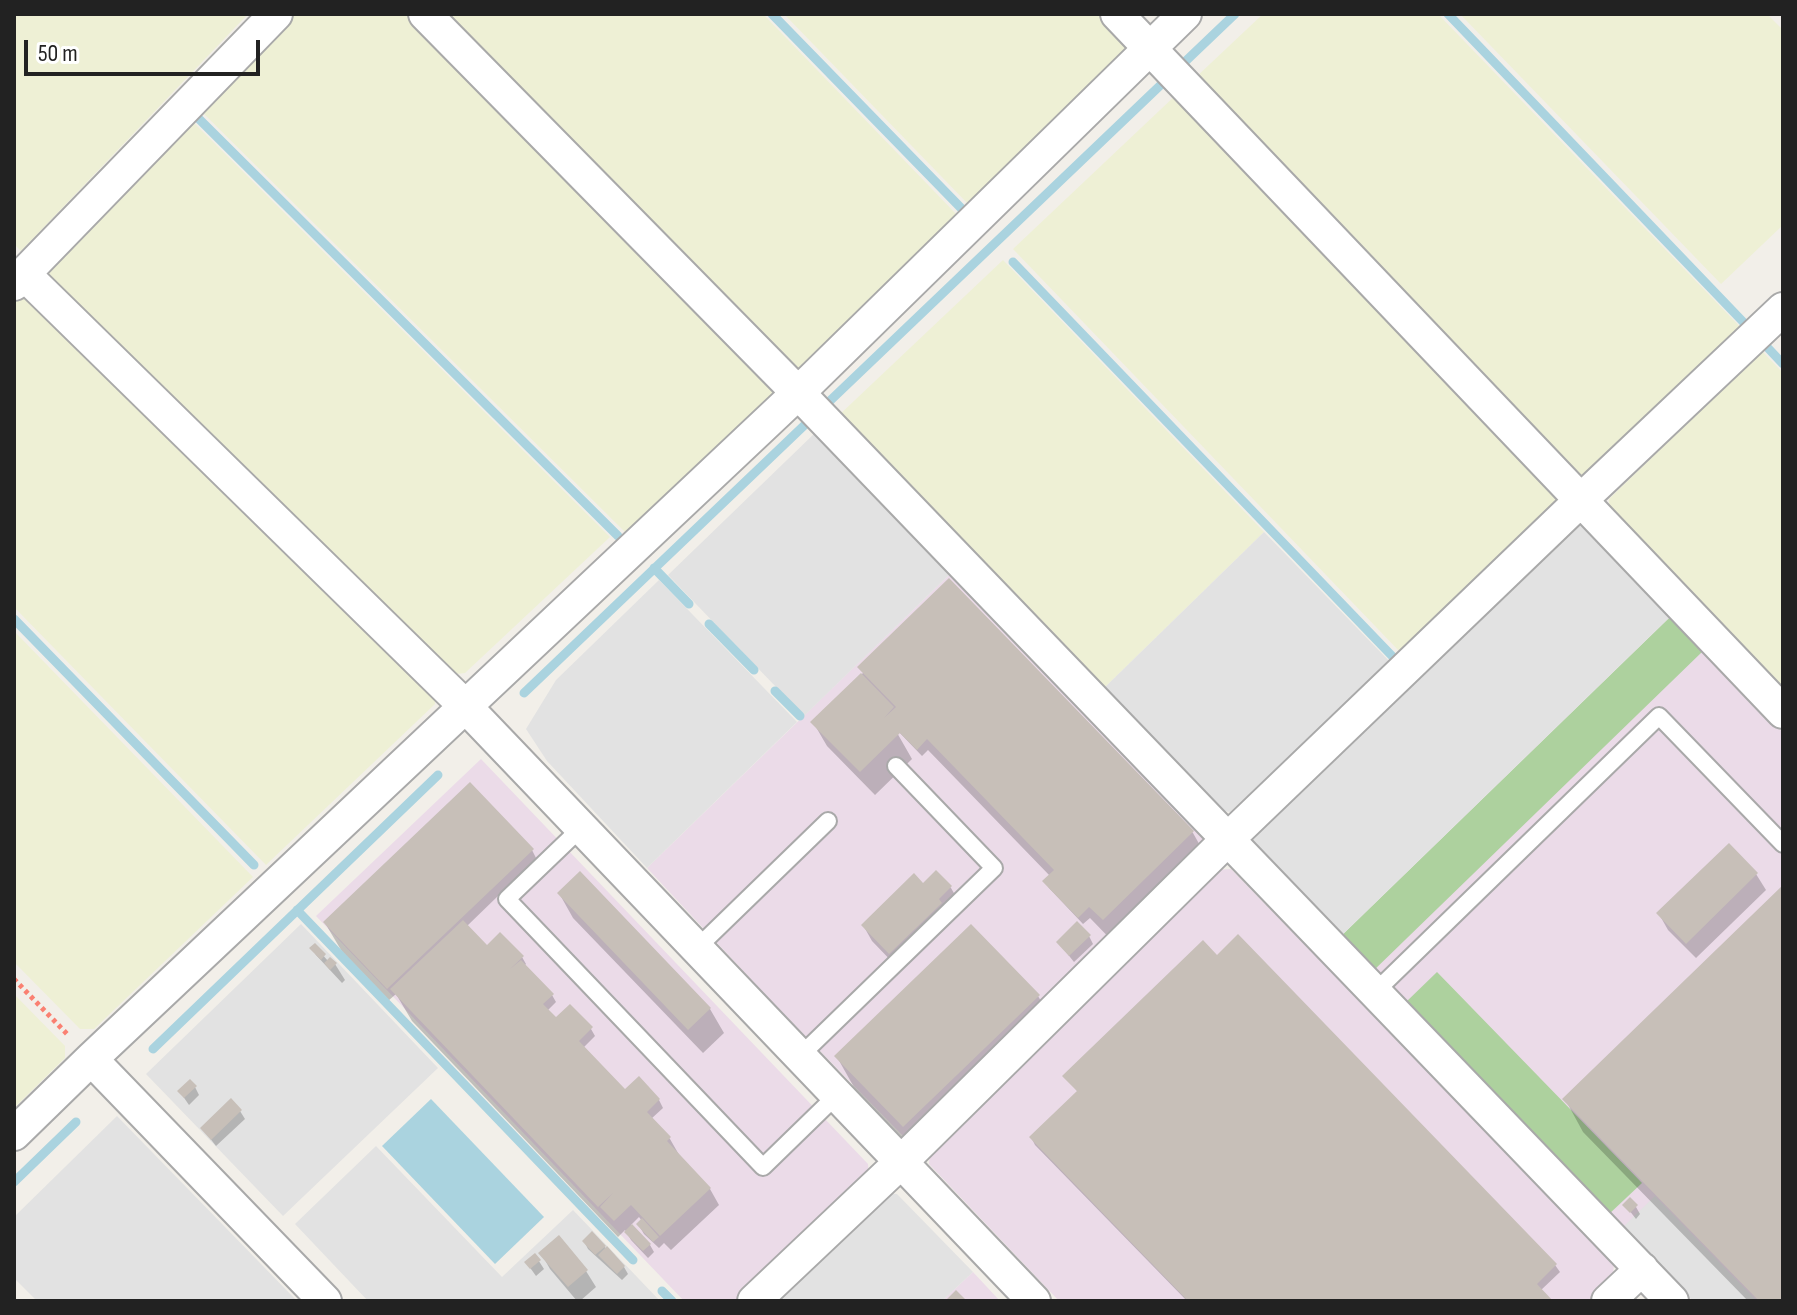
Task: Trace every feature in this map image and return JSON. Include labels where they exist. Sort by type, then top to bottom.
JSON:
[{"type":"street","points":[[276,14],[19,279],[222,466],[465,706],[1034,1301]]},
{"type":"street","points":[[425,14],[1229,838],[1672,1301]]},
{"type":"street","points":[[1117,14],[1783,712]]},
{"type":"street","points":[[14,1134],[465,706],[810,406],[1156,55],[1185,14]]},
{"type":"street","points":[[754,1301],[901,1162],[1229,838],[1783,309]]},
{"type":"street","points":[[91,1059],[325,1301]]},
{"type":"street","points":[[1608,1301],[1642,1269]]},
{"type":"lane","points":[[1375,992],[1659,716],[1783,844]]},
{"type":"lane","points":[[800,1056],[994,868],[896,766]]},
{"type":"lane","points":[[696,949],[828,821]]},
{"type":"lane","points":[[581,828],[507,899],[752,1156],[763,1167],[837,1095]]},
{"type":"path","points":[[14,979],[91,1059]]},
{"type":"shaded area","points":[[817,431],[953,571],[804,716],[668,575]]},
{"type":"shaded area","points":[[1567,525],[1582,526],[1670,617],[1339,938],[1252,847],[1252,831]]},
{"type":"shaded area","points":[[1264,532],[1390,662],[1230,812],[1218,810],[1101,691]]},
{"type":"shaded area","points":[[953,571],[1211,837],[903,1136],[647,868]]},
{"type":"shaded area","points":[[659,580],[797,722],[647,868],[547,761],[526,729],[556,680]]},
{"type":"shaded area","points":[[1670,617],[1783,733],[1783,1301],[1693,1301],[1339,938]]},
{"type":"shaded area","points":[[481,759],[868,1164],[869,1177],[740,1301],[684,1301],[316,916]]},
{"type":"shaded area","points":[[1231,869],[1614,1262],[1613,1277],[1589,1301],[1059,1301],[929,1164],[930,1150],[1216,870]]},
{"type":"shaded area","points":[[301,924],[438,1068],[283,1216],[146,1074]]},
{"type":"shaded area","points":[[117,1116],[297,1301],[37,1301],[14,1278],[14,1217]]},
{"type":"shaded area","points":[[376,1146],[502,1277],[573,1210],[660,1301],[368,1301],[295,1224]]},
{"type":"shaded area","points":[[884,1193],[897,1194],[973,1272],[942,1301],[771,1301]]},
{"type":"shaded area","points":[[1655,1196],[1757,1301],[1693,1301],[1622,1228]]},
{"type":"shaded area","points":[[973,1272],[1000,1301],[942,1301]]},
{"type":"green space","points":[[14,14],[248,14],[21,251],[14,244]]},
{"type":"green space","points":[[289,14],[412,14],[774,384],[775,395],[627,534],[198,108]]},
{"type":"green space","points":[[441,14],[763,14],[959,217],[801,368],[784,368]]},
{"type":"green space","points":[[784,14],[1102,14],[1129,42],[1129,54],[970,206]]},
{"type":"green space","points":[[1263,14],[1438,14],[1744,331],[1590,476],[1581,477],[1194,79]]},
{"type":"green space","points":[[1460,14],[1767,14],[1783,30],[1783,225],[1721,284]]},
{"type":"green space","points":[[1178,93],[1558,487],[1559,503],[1400,652],[1013,249]]},
{"type":"green space","points":[[189,118],[610,537],[465,673],[449,675],[45,283],[44,268]]},
{"type":"green space","points":[[1003,260],[1264,532],[1101,691],[836,418]]},
{"type":"green space","points":[[17,296],[34,297],[435,687],[435,704],[266,865],[14,607],[14,299]]},
{"type":"green space","points":[[1762,351],[1783,373],[1783,690],[1609,509],[1609,499]]},
{"type":"green space","points":[[1670,617],[1703,651],[1372,972],[1339,938]]},
{"type":"green space","points":[[14,631],[253,877],[94,1029],[80,1029],[14,962]]},
{"type":"green space","points":[[1437,972],[1642,1183],[1608,1215],[1404,1004]]},
{"type":"green space","points":[[14,994],[65,1046],[65,1058],[14,1108]]},
{"type":"water","points":[[431,1099],[544,1217],[495,1264],[382,1146]]},
{"type":"building","points":[[949,578],[1194,831],[1103,920],[1089,907],[1078,918],[1042,881],[1054,870],[927,739],[917,750],[900,733],[860,772],[810,722],[861,673],[894,707],[884,718],[896,707],[857,667]]},
{"type":"building","points":[[470,782],[534,849],[387,989],[323,922]]},
{"type":"building","points":[[1729,843],[1758,873],[1686,944],[1656,913]]},
{"type":"building","points":[[936,870],[952,886],[939,899],[942,903],[889,954],[861,925],[914,873],[923,883]]},
{"type":"building","points":[[580,871],[711,1008],[688,1030],[557,893]]},
{"type":"building","points":[[1783,885],[1783,1301],[1759,1301],[1562,1099]]},
{"type":"building","points":[[463,920],[487,945],[500,932],[524,956],[510,969],[521,960],[554,994],[543,1004],[556,1017],[570,1004],[593,1027],[579,1041],[625,1089],[639,1076],[660,1099],[647,1112],[671,1137],[667,1141],[711,1188],[660,1236],[631,1205],[614,1221],[600,1207],[613,1193],[598,1207],[390,989]]},
{"type":"building","points":[[1077,921],[1091,935],[1069,956],[1056,942]]},
{"type":"building","points":[[971,924],[1040,995],[903,1127],[834,1056]]},
{"type":"building","points":[[1238,934],[1557,1264],[1537,1284],[1553,1301],[1188,1301],[1029,1137],[1077,1091],[1062,1076],[1203,940],[1217,955]]},
{"type":"building","points":[[315,943],[326,954],[321,960],[309,948]]},
{"type":"building","points":[[330,957],[337,963],[330,970],[324,963]]},
{"type":"building","points":[[190,1079],[197,1086],[184,1098],[177,1091]]},
{"type":"building","points":[[231,1098],[242,1110],[211,1140],[200,1128]]},
{"type":"building","points":[[1630,1197],[1638,1205],[1630,1213],[1622,1205]]},
{"type":"building","points":[[642,1218],[659,1237],[653,1242],[636,1224]]},
{"type":"building","points":[[632,1224],[651,1244],[643,1251],[624,1232]]},
{"type":"building","points":[[592,1231],[606,1246],[595,1255],[582,1241]]},
{"type":"building","points":[[559,1235],[588,1270],[568,1287],[538,1253]]},
{"type":"building","points":[[607,1246],[625,1266],[617,1274],[598,1255]]},
{"type":"building","points":[[535,1253],[541,1260],[530,1269],[524,1262]]},
{"type":"building","points":[[956,1290],[967,1301],[945,1301]]},
{"type":"waterway","points":[[772,14],[961,208]]},
{"type":"waterway","points":[[524,693],[1235,14]]},
{"type":"waterway","points":[[1448,14],[1748,327]]},
{"type":"waterway","points":[[195,115],[618,536]]},
{"type":"waterway","points":[[1013,262],[1393,657]]},
{"type":"waterway","points":[[1767,347],[1783,364]]},
{"type":"waterway","points":[[654,568],[689,604]]},
{"type":"waterway","points":[[14,619],[254,865]]},
{"type":"waterway","points":[[709,624],[754,670]]},
{"type":"waterway","points":[[775,691],[800,716]]},
{"type":"waterway","points":[[153,1049],[438,775]]},
{"type":"waterway","points":[[297,910],[633,1260]]},
{"type":"waterway","points":[[14,1182],[76,1122]]},
{"type":"waterway","points":[[662,1291],[672,1301]]}]
